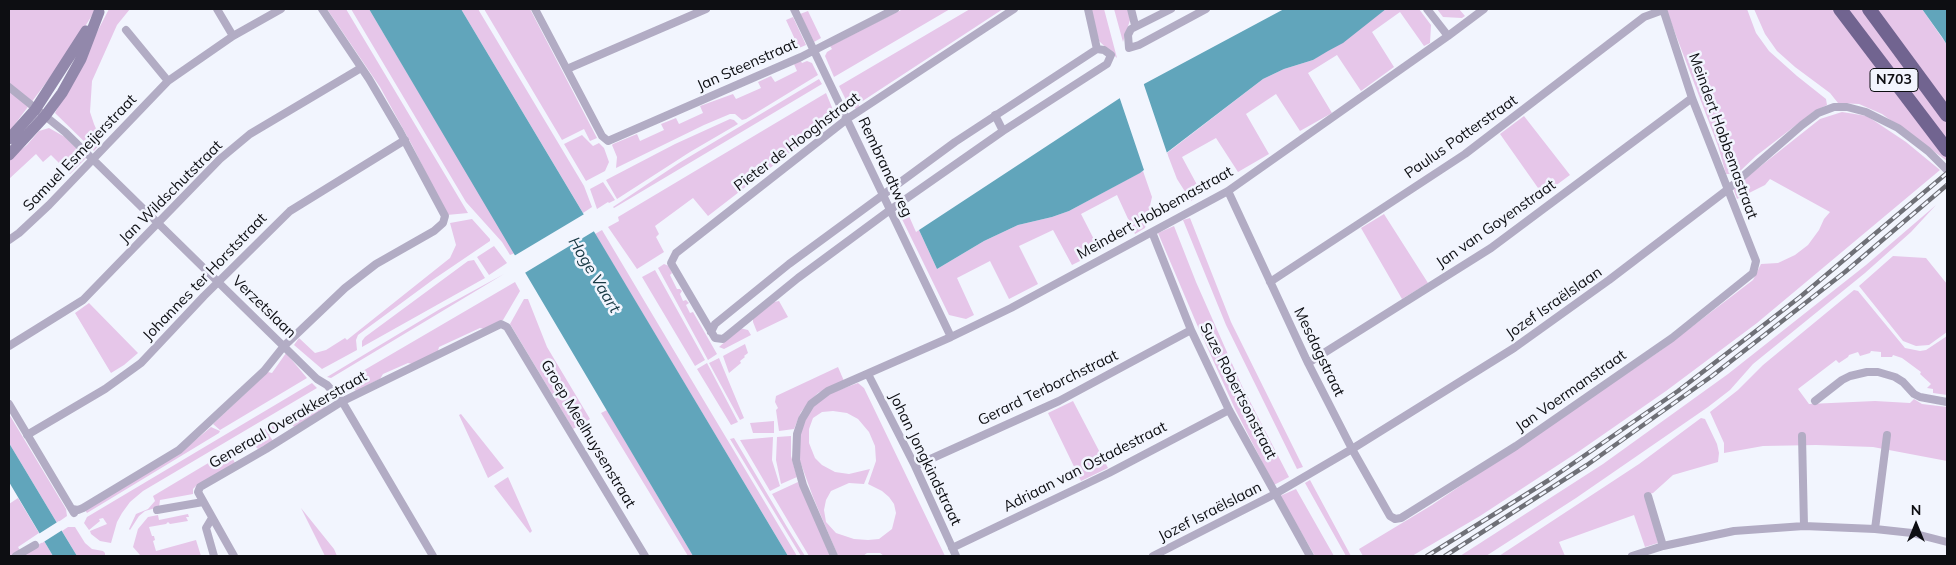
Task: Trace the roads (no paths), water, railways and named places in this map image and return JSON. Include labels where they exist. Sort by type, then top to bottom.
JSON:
[{"type":"highway","name":"N703","points":[[1840,9],[1947,150]]},
{"type":"highway","name":"N703","points":[[1869,9],[1947,115]]},
{"type":"main road","points":[[9,155],[40,113],[100,10]]},
{"type":"main road","points":[[9,139],[40,113]]},
{"type":"street","points":[[217,9],[233,36]]},
{"type":"street","name":"Samuel Esmeijerstraat","points":[[9,240],[50,205],[168,82],[233,36],[281,9]]},
{"type":"street","points":[[9,404],[73,511],[78,510],[179,450],[264,371],[284,346],[352,282],[376,264],[434,231],[443,223],[445,216],[405,140],[322,9]]},
{"type":"street","points":[[535,9],[567,69],[706,9]]},
{"type":"street","name":"Rembrandtweg","points":[[794,9],[951,337]]},
{"type":"street","name":"Jan Steenstraat","points":[[567,69],[602,136],[608,141],[721,93],[814,50],[895,9]]},
{"type":"street","name":"Pieter de Hooghstraat","points":[[711,332],[671,263],[676,253],[847,119],[1014,9]]},
{"type":"street","points":[[1088,9],[1097,49]]},
{"type":"street","points":[[1130,9],[1135,25]]},
{"type":"street","points":[[1170,9],[1144,23],[1135,25],[1128,35],[1129,48],[1139,45],[1206,9]]},
{"type":"street","points":[[1427,9],[1448,36]]},
{"type":"street","name":"Meindert Hobbemastraat","points":[[834,556],[799,472],[795,452],[797,434],[802,419],[811,404],[828,391],[951,337],[1011,308],[1228,191],[1484,9]]},
{"type":"street","name":"Meindert Hobbemastraat","points":[[1663,9],[1692,98],[1756,261],[1753,273]]},
{"type":"street","name":"Paulus Potterstraat","points":[[1270,282],[1465,154],[1644,17],[1663,9]]},
{"type":"street","points":[[126,30],[168,82]]},
{"type":"street","points":[[1097,49],[1104,50],[1111,55],[1107,64],[1004,131],[890,210],[798,278],[723,339],[715,338],[711,332],[715,324],[789,264],[995,115],[1097,49]]},
{"type":"street","name":"Jan Wildschutstraat","points":[[9,346],[83,300],[220,159],[250,134],[361,68]]},
{"type":"street","name":"Verzetslaan","points":[[9,87],[65,132],[317,378],[328,385],[342,402],[433,556]]},
{"type":"street","name":"Jan van Goyenstraat","points":[[1308,363],[1490,248],[1692,98]]},
{"type":"street","name":"Jozef Israëlslaan","points":[[1153,556],[1275,494],[1352,449],[1514,348],[1610,280],[1727,190],[1802,124],[1818,113],[1834,107],[1847,107],[1866,112],[1898,128],[1928,151],[1947,170]]},
{"type":"street","points":[[995,115],[1004,131]]},
{"type":"street","name":"Johannes ter Horststraat","points":[[27,435],[128,373],[145,359],[290,210],[405,140]]},
{"type":"street","name":"Mesdagstraat","points":[[1228,191],[1308,363],[1352,449],[1390,516],[1395,519]]},
{"type":"street","name":"Suze Robertsonstraat","points":[[1152,232],[1191,330],[1229,410],[1310,556]]},
{"type":"street","points":[[789,264],[798,278]]},
{"type":"street","name":"Jan Voermanstraat","points":[[1395,519],[1401,518],[1516,446],[1672,338],[1753,273]]},
{"type":"street","name":"Generaal Overakkerstraat","points":[[201,498],[198,489],[200,487],[342,402],[501,324],[507,327]]},
{"type":"street","name":"Groep Meelhuysenstraat","points":[[507,327],[644,556]]},
{"type":"street","name":"Gerard Terborchstraat","points":[[916,466],[1059,401],[1191,330]]},
{"type":"street","points":[[1815,401],[1850,376],[1867,372],[1878,372],[1895,377],[1920,397],[1947,402]]},
{"type":"street","name":"Johan Jongkindstraat","points":[[868,374],[916,466],[956,556]]},
{"type":"street","name":"Adriaan van Ostadestraat","points":[[952,548],[1096,479],[1229,410]]},
{"type":"street","points":[[1876,528],[1886,435]]},
{"type":"street","points":[[1802,436],[1804,526]]},
{"type":"street","points":[[1648,496],[1663,546]]},
{"type":"street","points":[[157,510],[201,498],[234,556]]},
{"type":"street","points":[[212,518],[206,528],[214,556]]},
{"type":"street","points":[[1632,556],[1663,546],[1734,531],[1804,526],[1876,528],[1912,533],[1947,542]]},
{"type":"street","points":[[211,548],[224,541]]},
{"type":"street","points":[[16,556],[35,544]]},
{"type":"water","name":"Hoge Vaart","points":[[369,9],[461,9],[788,556],[693,556]]},
{"type":"water","points":[[1284,9],[1386,9],[1343,43],[1313,60],[1284,69],[1263,79],[1140,173],[1069,211],[1018,225],[984,241],[937,269],[919,230],[1120,98],[1128,99],[1138,92],[1144,84]]},
{"type":"water","points":[[1922,9],[1947,9],[1947,45],[1942,37]]},
{"type":"water","points":[[9,443],[77,556],[53,556],[9,482]]},
{"type":"railway","points":[[1427,556],[1549,480],[1678,391],[1800,297],[1947,173]]},
{"type":"railway","points":[[1445,556],[1587,465],[1712,376],[1845,272],[1947,185]]}]
